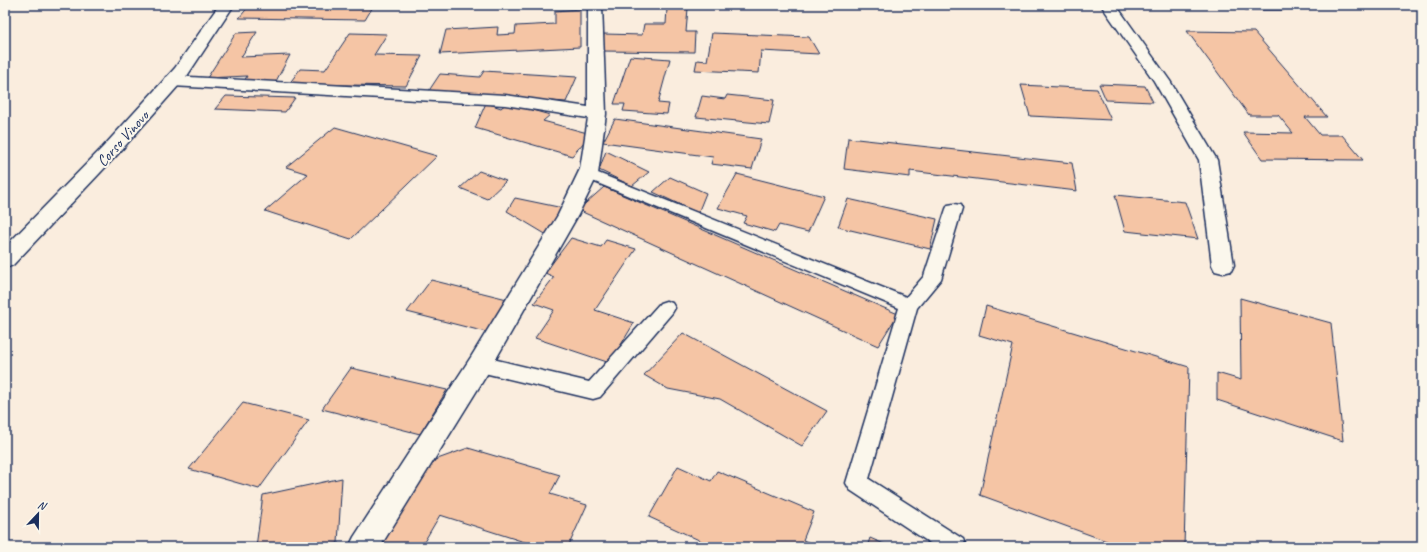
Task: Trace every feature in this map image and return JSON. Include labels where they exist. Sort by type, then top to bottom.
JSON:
[{"type":"street","name":"Corso Vinovo","points":[[5,260],[110,151],[181,72],[227,5]]},
{"type":"street","points":[[364,547],[480,364],[568,215],[588,174],[590,169],[597,114],[595,5]]},
{"type":"street","points":[[1108,5],[1162,82],[1208,160],[1223,265]]},
{"type":"street","points":[[172,81],[505,100],[597,114]]},
{"type":"lane","points":[[588,174],[910,305]]},
{"type":"lane","points":[[954,209],[932,279],[910,305],[857,483],[955,547]]},
{"type":"lane","points":[[480,364],[593,391],[666,308]]},
{"type":"building","points":[[250,5],[374,5],[365,20],[239,18]]},
{"type":"building","points":[[444,5],[486,5],[443,8]]},
{"type":"building","points":[[1241,5],[1279,5],[1284,10],[1245,10]]},
{"type":"building","points":[[667,8],[688,8],[686,32],[695,32],[694,52],[601,51],[604,34],[642,35],[644,24],[666,24]]},
{"type":"building","points":[[580,9],[580,47],[440,54],[446,30],[498,27],[497,35],[515,34],[516,26],[555,24],[555,11]]},
{"type":"building","points":[[1187,31],[1254,32],[1327,117],[1305,117],[1320,135],[1342,135],[1363,160],[1262,159],[1243,132],[1293,133],[1278,115],[1249,115]]},
{"type":"building","points":[[257,32],[241,57],[290,55],[275,83],[242,85],[247,76],[207,78],[236,33]]},
{"type":"building","points":[[350,33],[387,34],[374,55],[422,56],[406,86],[289,84],[300,69],[325,70]]},
{"type":"building","points":[[712,33],[809,37],[819,54],[761,51],[759,73],[695,70],[697,60],[707,61]]},
{"type":"building","points":[[630,56],[670,59],[658,103],[669,104],[667,114],[623,111],[625,104],[614,104]]},
{"type":"building","points":[[484,71],[577,77],[566,102],[428,92],[440,74],[480,77]]},
{"type":"building","points":[[1099,84],[1145,86],[1153,102],[1106,100]]},
{"type":"building","points":[[1021,85],[1097,89],[1111,120],[1030,116]]},
{"type":"building","points":[[727,95],[774,100],[769,124],[696,117],[702,96],[725,99]]},
{"type":"building","points":[[226,96],[295,98],[285,112],[215,109]]},
{"type":"building","points":[[486,103],[501,108],[507,103],[550,115],[543,121],[591,134],[572,156],[475,128]]},
{"type":"building","points":[[615,119],[761,139],[752,169],[711,164],[713,157],[603,142]]},
{"type":"building","points":[[335,127],[437,156],[351,239],[265,211],[308,174],[286,167]]},
{"type":"building","points":[[848,138],[1072,163],[1077,191],[910,171],[910,177],[844,169]]},
{"type":"building","points":[[606,151],[649,172],[632,186],[599,170]]},
{"type":"building","points":[[479,171],[506,181],[487,199],[460,188]]},
{"type":"building","points":[[737,174],[824,196],[808,232],[779,225],[775,232],[743,223],[747,216],[718,208]]},
{"type":"building","points":[[670,177],[706,193],[698,213],[653,192]]},
{"type":"building","points":[[604,187],[898,314],[878,346],[578,210]]},
{"type":"building","points":[[1115,195],[1185,202],[1198,239],[1125,231]]},
{"type":"building","points":[[515,198],[563,208],[547,235],[507,211]]},
{"type":"building","points":[[848,199],[937,219],[930,249],[838,227]]},
{"type":"building","points":[[571,238],[601,247],[606,240],[636,249],[595,310],[634,323],[610,363],[535,338],[554,310],[534,303],[554,277],[545,273]]},
{"type":"building","points":[[431,280],[507,299],[486,332],[407,312]]},
{"type":"building","points":[[1240,298],[1331,323],[1343,441],[1217,400],[1217,373],[1241,380]]},
{"type":"building","points":[[986,306],[1189,367],[1184,547],[1123,547],[980,495],[1013,345],[979,335]]},
{"type":"building","points":[[683,333],[827,411],[802,446],[720,399],[668,389],[644,375]]},
{"type":"building","points":[[351,368],[447,390],[420,434],[322,409]]},
{"type":"building","points":[[243,403],[309,420],[259,489],[189,469]]},
{"type":"building","points":[[468,448],[560,475],[550,494],[587,505],[568,547],[540,547],[440,515],[421,547],[378,547],[432,461]]},
{"type":"building","points":[[678,466],[711,481],[717,471],[814,512],[803,540],[820,547],[714,547],[649,517]]},
{"type":"building","points":[[342,478],[338,543],[320,547],[256,547],[263,495]]},
{"type":"building","points":[[870,538],[891,547],[867,547]]}]
